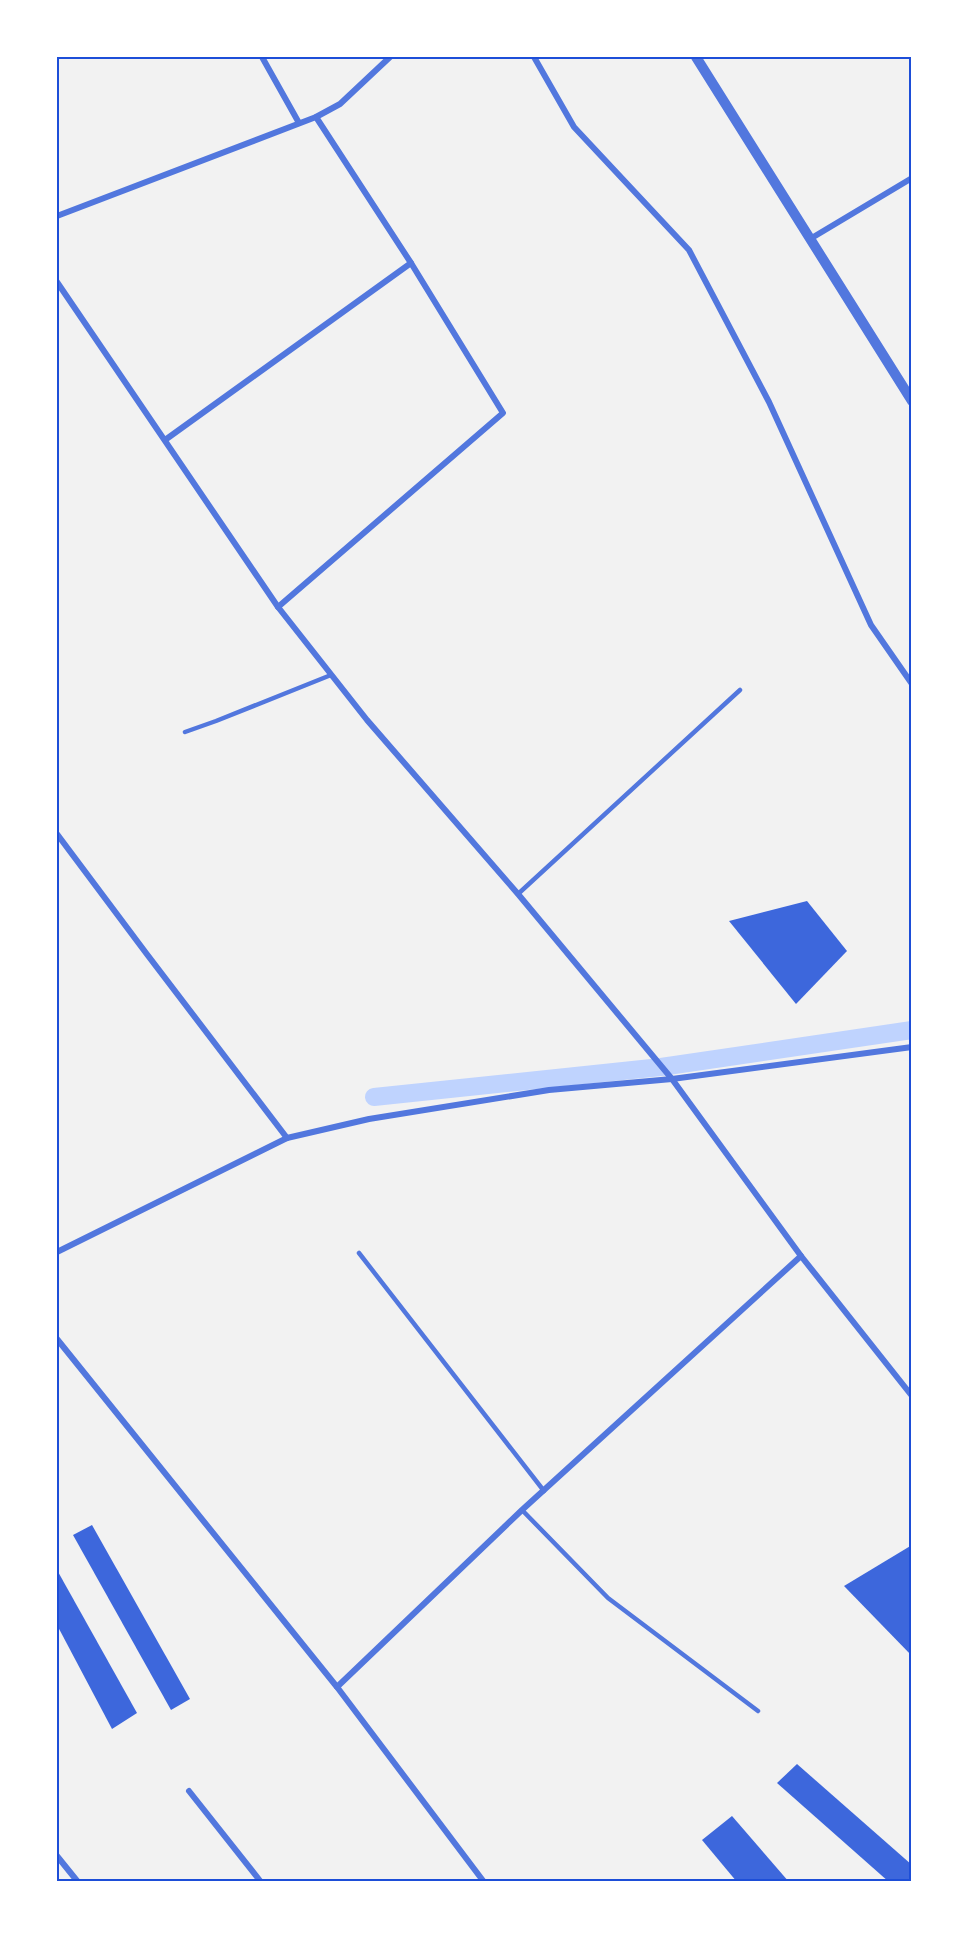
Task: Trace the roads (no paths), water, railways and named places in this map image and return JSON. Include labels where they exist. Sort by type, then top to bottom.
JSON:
[{"type":"street","points":[[262,57],[299,123]]},
{"type":"street","points":[[57,216],[316,117],[340,104],[390,57]]},
{"type":"street","points":[[534,57],[574,127],[689,250],[770,402],[872,626],[912,684]]},
{"type":"street","points":[[696,57],[912,401]]},
{"type":"street","points":[[278,607],[503,413],[411,263],[316,117]]},
{"type":"street","points":[[810,239],[912,178]]},
{"type":"street","points":[[165,440],[411,263]]},
{"type":"street","points":[[57,282],[278,607],[368,720],[518,894],[672,1079],[801,1256],[912,1396]]},
{"type":"street","points":[[57,834],[287,1138]]},
{"type":"street","points":[[57,1252],[287,1138],[369,1119],[549,1090],[672,1079],[912,1047]]},
{"type":"street","points":[[337,1687],[522,1510],[801,1256]]},
{"type":"street","points":[[57,1339],[337,1687],[484,1882]]},
{"type":"street","points":[[189,1791],[261,1882]]},
{"type":"street","points":[[57,1856],[78,1882]]},
{"type":"lane","points":[[185,732],[216,722],[331,675]]},
{"type":"lane","points":[[518,894],[740,690]]},
{"type":"lane","points":[[359,1253],[544,1491]]},
{"type":"lane","points":[[522,1510],[608,1598],[758,1711]]},
{"type":"waterway","points":[[374,1097],[661,1067],[912,1030]]}]
